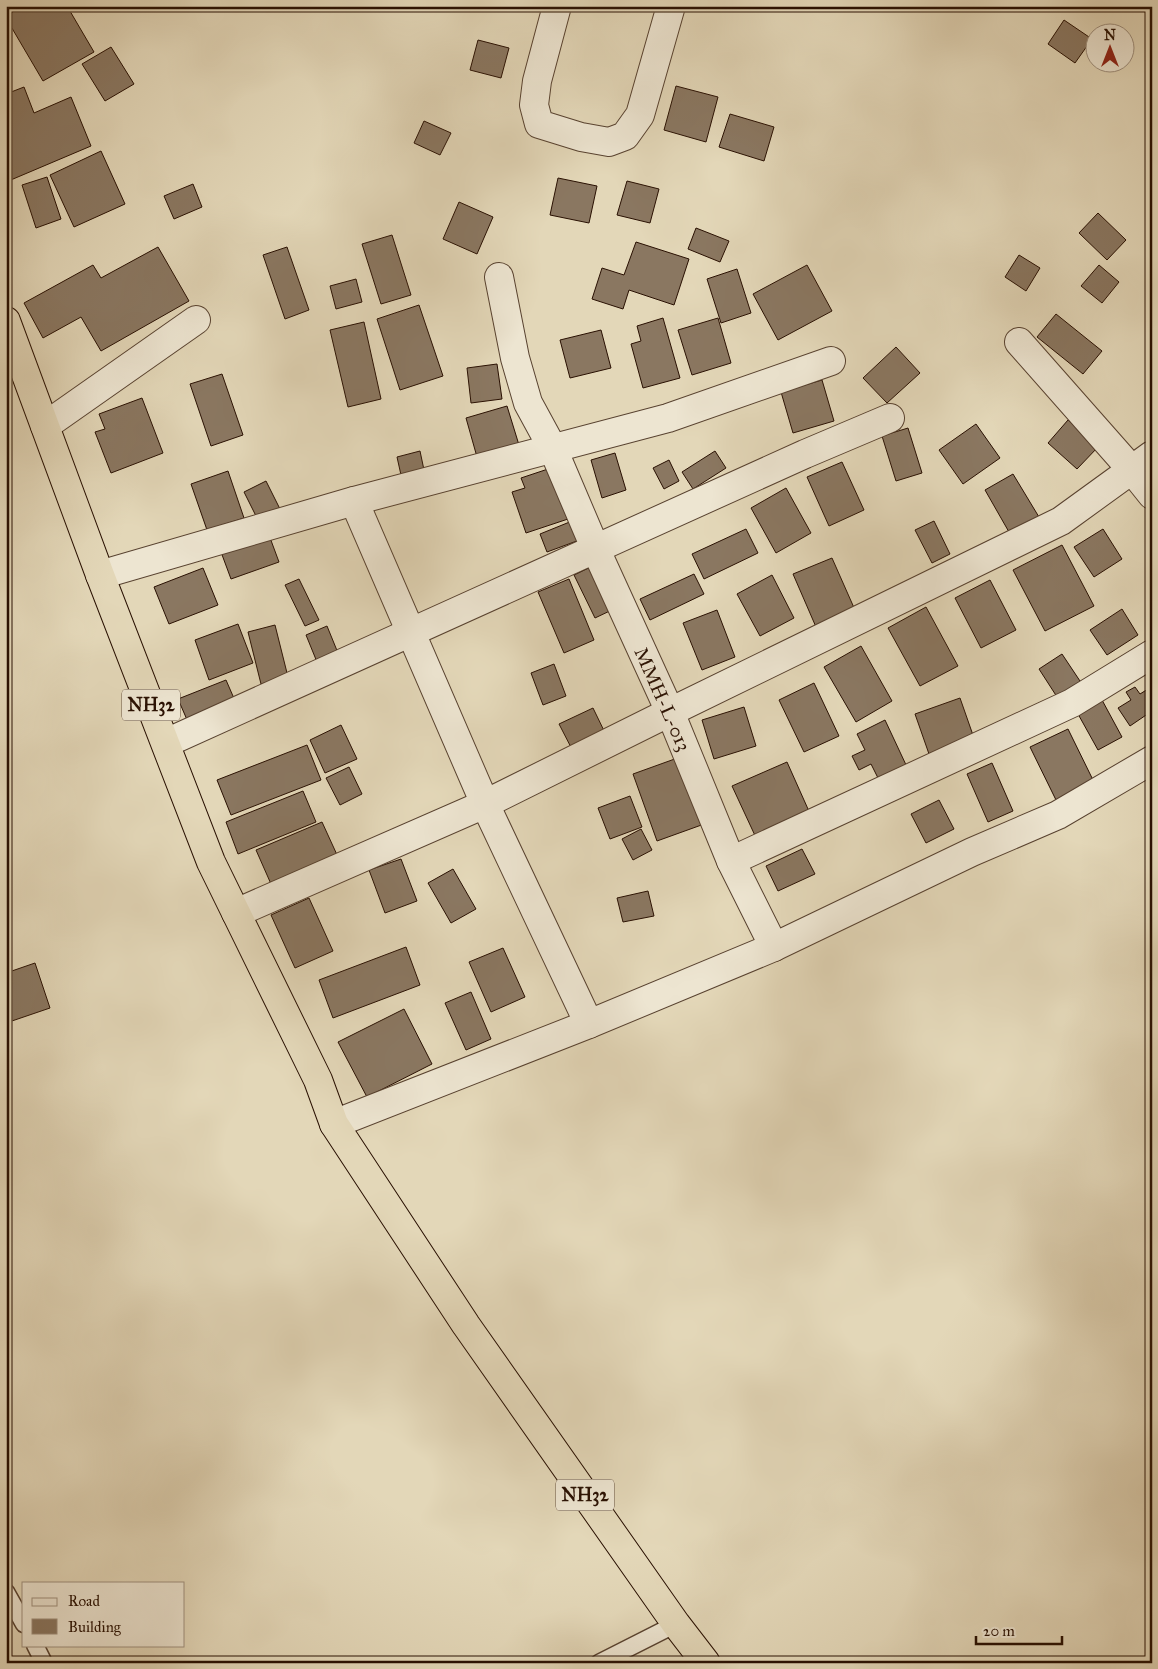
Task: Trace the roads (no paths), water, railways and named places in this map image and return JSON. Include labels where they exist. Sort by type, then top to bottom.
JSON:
[{"type":"highway","name":"NH32","points":[[6,321],[100,575],[211,862],[318,1080],[334,1124],[466,1325],[676,1624],[706,1663]]},
{"type":"street","points":[[557,6],[537,81],[534,105],[539,124],[582,138],[609,142],[625,136],[640,115],[671,6]]},
{"type":"street","name":"MMH-L-013","points":[[499,277],[514,358],[528,403],[553,449],[596,550],[670,712],[731,861],[774,947]]},
{"type":"street","points":[[45,426],[196,320]]},
{"type":"street","points":[[1019,342],[1142,463],[1152,495]]},
{"type":"street","points":[[100,575],[354,501],[668,418],[831,361]]},
{"type":"street","points":[[166,743],[805,454],[890,418]]},
{"type":"street","points":[[236,913],[485,804],[1061,521],[1142,463]]},
{"type":"street","points":[[354,501],[485,804],[590,1024]]},
{"type":"street","points":[[731,861],[1072,703],[1152,654]]},
{"type":"street","points":[[334,1124],[590,1024],[774,947],[972,852],[1058,815],[1152,760]]},
{"type":"lane","points":[[6,1592],[22,1620]]},
{"type":"lane","points":[[599,1663],[676,1624]]},
{"type":"lane","points":[[36,1646],[44,1663]]}]
